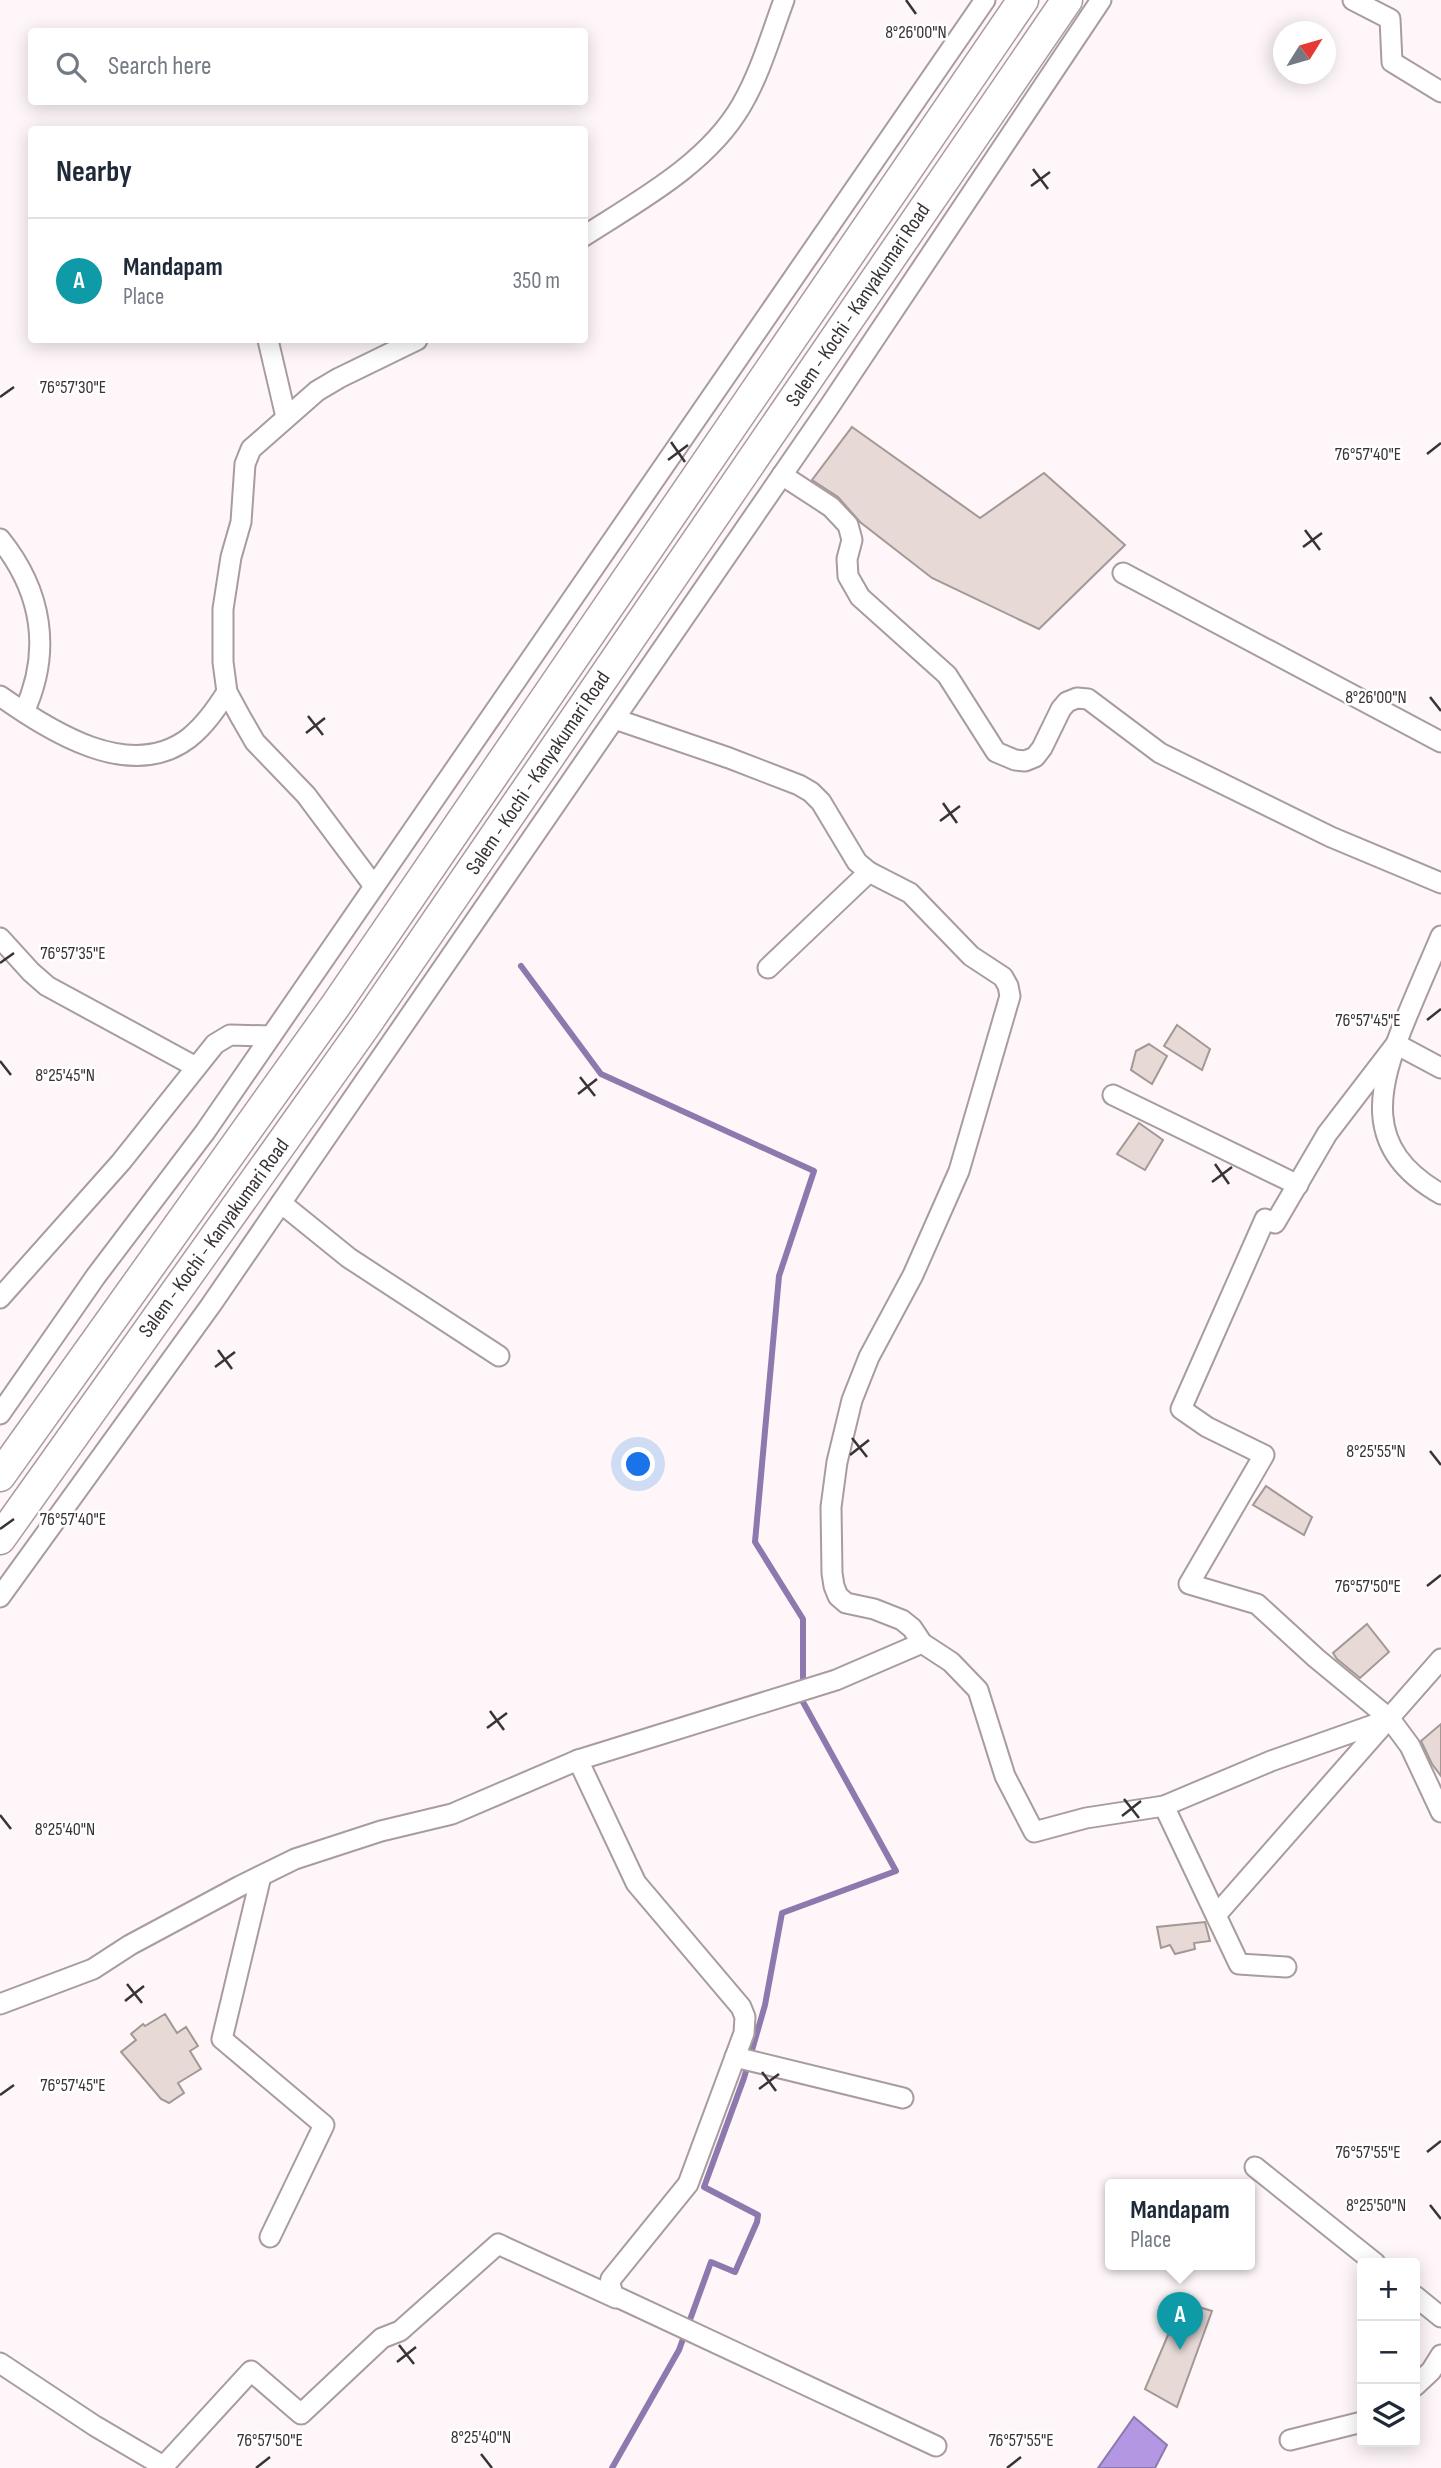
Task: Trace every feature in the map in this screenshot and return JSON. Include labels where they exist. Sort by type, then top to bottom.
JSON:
[{"type":"highway","name":"Salem - Kochi - Kanyakumari Road","points":[[0,1476],[336,1005],[1023,0]]},
{"type":"highway","name":"Salem - Kochi - Kanyakumari Road","points":[[0,1539],[365,1026],[1067,0]]},
{"type":"street","points":[[588,233],[669,178],[718,138],[742,105],[784,0]]},
{"type":"street","points":[[0,1415],[96,1276],[205,1132],[985,0]]},
{"type":"street","points":[[0,1597],[211,1305],[615,719],[1101,0]]},
{"type":"street","points":[[1353,0],[1390,19],[1392,62],[1441,92]]},
{"type":"street","points":[[269,343],[286,417]]},
{"type":"street","points":[[374,886],[306,795],[256,742],[227,692],[223,662],[223,609],[231,557],[241,522],[245,464],[251,449],[317,391],[411,343]]},
{"type":"street","points":[[782,475],[831,507],[848,525],[852,540],[847,559],[848,576],[860,597],[947,675],[996,752],[1015,760],[1025,761],[1035,757],[1067,702],[1077,698],[1088,699],[1160,753],[1331,837],[1441,883]]},
{"type":"street","points":[[0,539],[11,552],[31,593],[40,624],[41,648],[37,673],[32,696],[24,712]]},
{"type":"street","points":[[1123,573],[1441,742]]},
{"type":"street","points":[[0,696],[63,735],[113,754],[141,756],[163,752],[188,739],[208,720],[227,692]]},
{"type":"street","points":[[615,719],[799,785],[821,802],[857,862],[869,872],[910,893],[971,956],[1003,977],[1009,986],[1010,996],[959,1171],[913,1275],[869,1357],[852,1400],[835,1473],[831,1507],[832,1573],[838,1596],[846,1603],[874,1609],[902,1620],[912,1628],[922,1643],[951,1662],[978,1689],[1005,1776],[1034,1832],[1086,1818],[1164,1806],[1271,1761],[1390,1720]]},
{"type":"street","points":[[768,968],[869,872]]},
{"type":"street","points":[[1441,936],[1396,1044],[1382,1096],[1383,1118],[1394,1153],[1423,1184],[1441,1194]]},
{"type":"street","points":[[0,938],[47,986],[197,1067]]},
{"type":"street","points":[[0,1298],[121,1162],[215,1044],[230,1035],[271,1036]]},
{"type":"street","points":[[1396,1044],[1441,1068]]},
{"type":"street","points":[[1396,1044],[1327,1134],[1275,1223],[1265,1219],[1181,1409],[1208,1427],[1264,1455],[1189,1584],[1256,1604],[1390,1720],[1410,1746],[1441,1812]]},
{"type":"street","points":[[1114,1095],[1298,1185]]},
{"type":"street","points":[[281,1203],[349,1258],[499,1356]]},
{"type":"street","points":[[0,2004],[93,1969],[130,1945],[295,1859],[381,1831],[452,1814],[578,1760],[836,1680],[922,1643]]},
{"type":"street","points":[[1217,1914],[1441,1659]]},
{"type":"street","points":[[578,1760],[636,1883],[743,2010],[745,2027],[688,2184],[611,2279],[611,2290],[616,2298]]},
{"type":"street","points":[[1164,1806],[1239,1964],[1286,1967]]},
{"type":"street","points":[[261,1876],[222,2039],[324,2125],[270,2237]]},
{"type":"street","points":[[735,2057],[903,2098]]},
{"type":"street","points":[[1255,2167],[1369,2258]]},
{"type":"street","points":[[0,2363],[163,2467],[251,2371],[301,2414],[382,2338],[400,2331],[498,2244],[936,2446]]},
{"type":"street","points":[[1420,2299],[1441,2317]]},
{"type":"street","points":[[1417,2384],[1431,2371],[1441,2355]]},
{"type":"street","points":[[1290,2440],[1357,2424]]},
{"type":"shaded area","points":[[1134,2417],[1167,2445],[1155,2468],[1098,2468]]},
{"type":"building","points":[[852,427],[980,518],[1044,473],[1125,545],[1039,629],[932,578],[860,522],[838,497],[812,480]]},
{"type":"building","points":[[1177,1025],[1210,1049],[1202,1070],[1164,1046]]},
{"type":"building","points":[[1149,1044],[1167,1056],[1152,1084],[1131,1070],[1136,1051]]},
{"type":"building","points":[[1139,1123],[1163,1140],[1145,1170],[1117,1154]]},
{"type":"building","points":[[1266,1486],[1312,1517],[1304,1535],[1253,1505]]},
{"type":"building","points":[[1367,1624],[1389,1652],[1360,1678],[1333,1653]]},
{"type":"building","points":[[1441,1724],[1441,1776],[1421,1741]]},
{"type":"building","points":[[1205,1922],[1210,1941],[1194,1943],[1195,1949],[1175,1954],[1170,1945],[1161,1948],[1157,1927]]},
{"type":"building","points":[[165,2014],[177,2033],[186,2027],[198,2046],[190,2051],[201,2069],[178,2083],[184,2093],[169,2103],[161,2099],[121,2052],[136,2040],[131,2034],[143,2024],[145,2026]]},
{"type":"building","points":[[1182,2302],[1212,2311],[1177,2407],[1145,2389]]},
{"type":"waterway","points":[[521,966],[601,1074],[814,1171],[779,1276],[755,1542],[803,1619],[803,1702],[896,1871],[782,1913],[765,2005],[744,2078],[704,2187],[758,2215],[757,2222],[735,2272],[711,2262],[679,2350],[612,2468]]},
{"type":"place","name":"Mandapam","points":[[1180,2350]]}]
